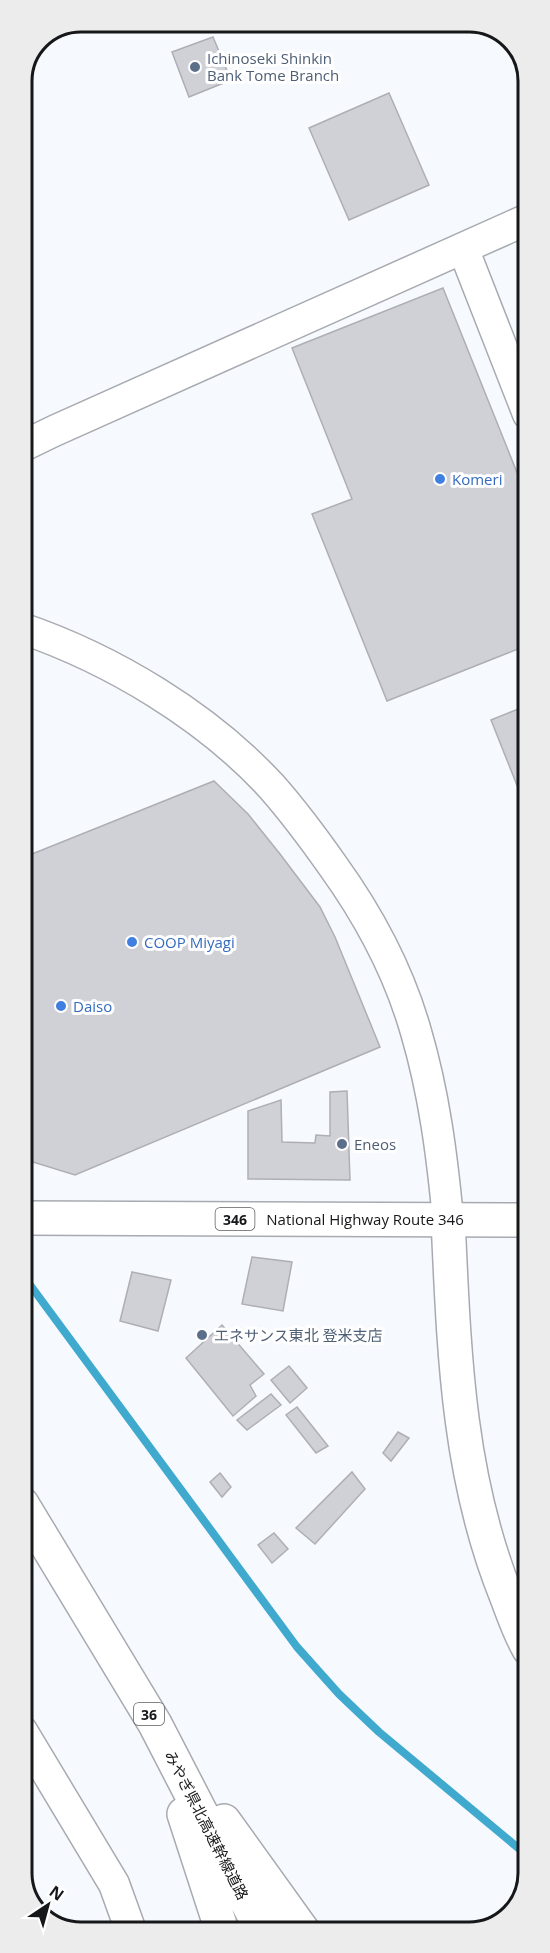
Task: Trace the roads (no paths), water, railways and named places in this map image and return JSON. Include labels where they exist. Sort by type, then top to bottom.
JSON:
[{"type":"main road","name":"National Highway Route 346","points":[[32,1218],[519,1220]]},
{"type":"main road","points":[[448,1219],[455,1370],[469,1472],[492,1562],[519,1625]]},
{"type":"main road","name":"みやぎ県北高速幹線道路","points":[[32,1521],[155,1724],[257,1921]]},
{"type":"main road","points":[[155,1724],[296,1922]]},
{"type":"main road","points":[[155,1724],[219,1921]]},
{"type":"street","points":[[32,442],[519,223]]},
{"type":"street","points":[[463,248],[519,391]]},
{"type":"street","points":[[32,633],[88,656],[184,710],[230,747],[271,786],[306,828],[372,925],[416,1029],[439,1128],[448,1219]]},
{"type":"street","points":[[32,1748],[114,1884],[127,1921]]},
{"type":"waterway","points":[[32,1288],[297,1647],[339,1694],[379,1732],[519,1849]]},
{"type":"place","name":"Ichinoseki Shinkin Bank Tome Branch","points":[[195,67]]},
{"type":"place","name":"Komeri","points":[[440,479]]},
{"type":"place","name":"COOP Miyagi","points":[[132,942]]},
{"type":"place","name":"Daiso","points":[[61,1006]]},
{"type":"place","name":"Eneos","points":[[342,1144]]},
{"type":"place","name":"エネサンス東北 登米支店","points":[[202,1335]]}]
